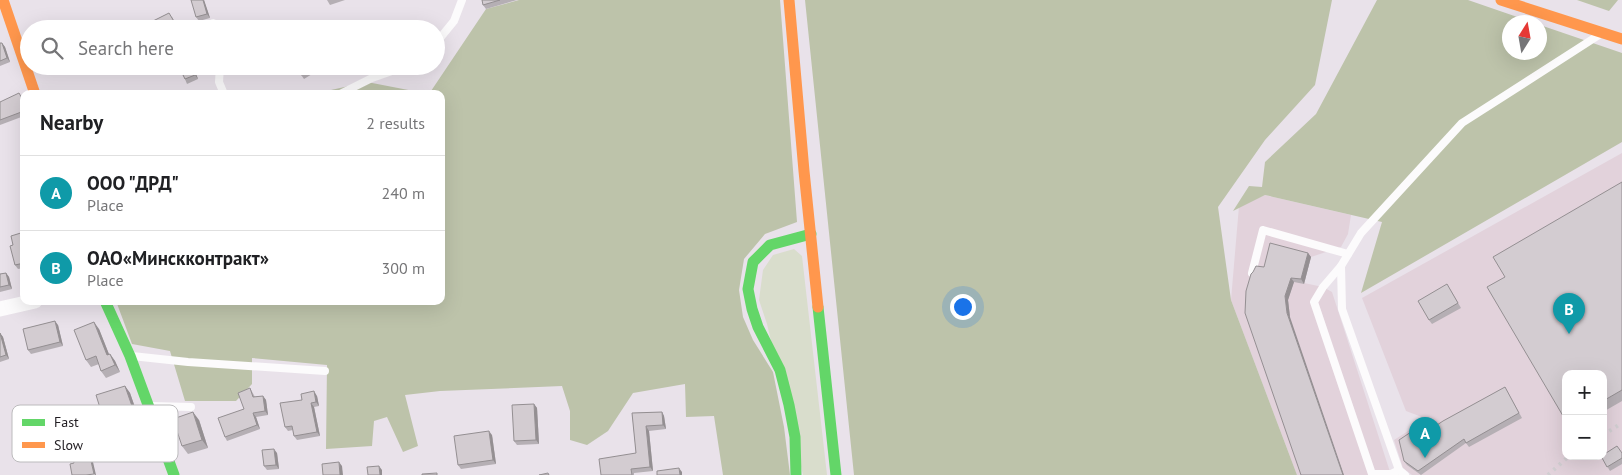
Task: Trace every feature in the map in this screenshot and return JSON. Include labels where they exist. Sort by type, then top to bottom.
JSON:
[{"type":"street","points":[[3,0],[20,50]]},
{"type":"street","points":[[788,0],[836,475]]},
{"type":"street","points":[[1501,0],[1622,39]]},
{"type":"street","points":[[29,75],[34,90]]},
{"type":"street","points":[[796,475],[795,437],[780,370],[758,327],[748,289],[753,262],[770,245],[811,234]]},
{"type":"street","points":[[0,309],[20,304]]},
{"type":"street","points":[[108,305],[149,405]]},
{"type":"street","points":[[169,462],[174,475]]},
{"type":"lane","points":[[445,32],[454,21],[462,0]]},
{"type":"lane","points":[[1341,266],[1342,309],[1402,472],[1372,474],[1314,302],[1323,287],[1341,266],[1361,233],[1462,123],[1603,33]]},
{"type":"lane","points":[[219,75],[219,82],[222,90]]},
{"type":"lane","points":[[348,90],[380,75]]},
{"type":"lane","points":[[1252,273],[1263,230],[1348,254]]},
{"type":"lane","points":[[130,356],[188,362],[325,371]]},
{"type":"lane","points":[[178,407],[191,407]]},
{"type":"shaded area","points":[[1622,153],[1622,475],[1412,475],[1403,468],[1394,440],[1427,419],[1406,411],[1362,298]]},
{"type":"shaded area","points":[[1265,195],[1351,215],[1348,234],[1341,247],[1311,257],[1304,283],[1323,287],[1332,292],[1391,475],[1297,475],[1231,300],[1239,206]]},
{"type":"green space","points":[[519,0],[780,0],[797,222],[765,234],[744,259],[739,290],[743,317],[753,340],[773,372],[784,427],[790,475],[723,475],[714,416],[686,417],[685,384],[633,393],[608,431],[587,445],[570,440],[570,411],[562,386],[440,391],[405,395],[418,446],[403,452],[387,417],[374,421],[372,446],[326,449],[327,365],[252,358],[252,384],[236,401],[185,401],[170,351],[132,344],[117,305],[445,305],[445,90],[432,90],[442,75],[445,75],[445,70],[486,9]]},
{"type":"green space","points":[[805,0],[1332,0],[1315,85],[1265,140],[1218,207],[1231,300],[1297,475],[854,475]]},
{"type":"green space","points":[[1377,0],[1468,0],[1512,15],[1502,15],[1502,60],[1547,60],[1547,27],[1622,53],[1622,142],[1361,293],[1382,222],[1265,195],[1233,211],[1249,186],[1262,187],[1265,162],[1316,114]]},
{"type":"green space","points":[[1577,0],[1618,0],[1609,11]]},
{"type":"green space","points":[[367,82],[408,90],[331,90]]},
{"type":"green space","points":[[794,249],[802,256],[827,475],[803,475],[767,324],[759,300],[763,270],[773,255]]},
{"type":"building","points":[[191,0],[203,0],[207,14],[196,17]]},
{"type":"building","points":[[482,0],[500,0],[483,5]]},
{"type":"building","points":[[169,13],[173,20],[155,20]]},
{"type":"building","points":[[0,43],[2,43],[7,58],[0,61]]},
{"type":"building","points":[[183,75],[195,75],[185,79]]},
{"type":"building","points":[[19,93],[20,112],[0,120],[0,102]]},
{"type":"building","points":[[1622,182],[1622,390],[1607,399],[1607,370],[1562,370],[1562,414],[1487,287],[1505,277],[1493,257]]},
{"type":"building","points":[[20,233],[20,264],[15,265],[10,246],[13,245],[11,236]]},
{"type":"building","points":[[1270,243],[1308,253],[1301,279],[1291,278],[1285,296],[1287,313],[1343,475],[1301,475],[1245,313],[1246,291],[1251,274],[1256,266],[1264,267]]},
{"type":"building","points":[[6,273],[9,285],[0,287],[0,274]]},
{"type":"building","points":[[1447,284],[1458,303],[1429,320],[1418,301]]},
{"type":"building","points":[[55,321],[60,342],[28,350],[23,329]]},
{"type":"building","points":[[94,322],[107,355],[110,354],[115,365],[101,371],[96,356],[86,360],[74,330]]},
{"type":"building","points":[[0,333],[6,355],[0,357]]},
{"type":"building","points":[[125,386],[132,405],[99,405],[96,395]]},
{"type":"building","points":[[1505,387],[1519,413],[1466,443],[1464,439],[1418,471],[1404,461],[1399,440],[1411,432],[1416,439],[1443,421]]},
{"type":"building","points":[[250,388],[253,397],[263,396],[265,411],[253,413],[257,425],[225,437],[218,418],[244,409],[238,393]]},
{"type":"building","points":[[314,391],[316,402],[311,403],[317,432],[294,436],[292,426],[285,427],[280,403],[302,400],[301,394]]},
{"type":"building","points":[[534,404],[536,440],[514,441],[512,405]]},
{"type":"building","points":[[193,412],[202,440],[182,446],[178,434],[178,417]]},
{"type":"building","points":[[662,412],[663,425],[646,426],[650,467],[631,469],[632,475],[601,475],[599,459],[636,453],[632,413]]},
{"type":"building","points":[[489,431],[493,460],[458,465],[454,436]]},
{"type":"building","points":[[1617,446],[1622,453],[1622,458],[1607,467],[1603,460],[1607,460],[1607,452]]},
{"type":"building","points":[[274,449],[276,465],[264,466],[262,450]]},
{"type":"building","points":[[91,462],[94,474],[72,475],[70,464]]},
{"type":"building","points":[[339,462],[340,475],[323,475],[322,464]]},
{"type":"building","points":[[379,466],[380,475],[368,475],[367,467]]},
{"type":"building","points":[[679,468],[680,475],[657,475],[657,471]]},
{"type":"building","points":[[437,473],[437,475],[422,475],[422,474]]},
{"type":"railway","points":[[1607,432],[1622,423]]},
{"type":"railway","points":[[1548,475],[1565,460]]},
{"type":"traffic: fast","points":[[796,475],[795,437],[780,370],[758,327],[748,289],[753,262],[770,245],[811,234]]},
{"type":"traffic: fast","points":[[107,305],[130,356],[148,405]]},
{"type":"traffic: fast","points":[[818,307],[836,475]]},
{"type":"traffic: fast","points":[[169,462],[174,475]]},
{"type":"traffic: slow","points":[[3,0],[20,50]]},
{"type":"traffic: slow","points":[[789,0],[818,307]]},
{"type":"traffic: slow","points":[[1501,0],[1622,39]]},
{"type":"traffic: slow","points":[[29,75],[34,90]]},
{"type":"place","name":"ОАО«Минскконтракт»","points":[[1569,334]]},
{"type":"place","name":"ООО \"ДРД\"","points":[[1425,458]]}]
